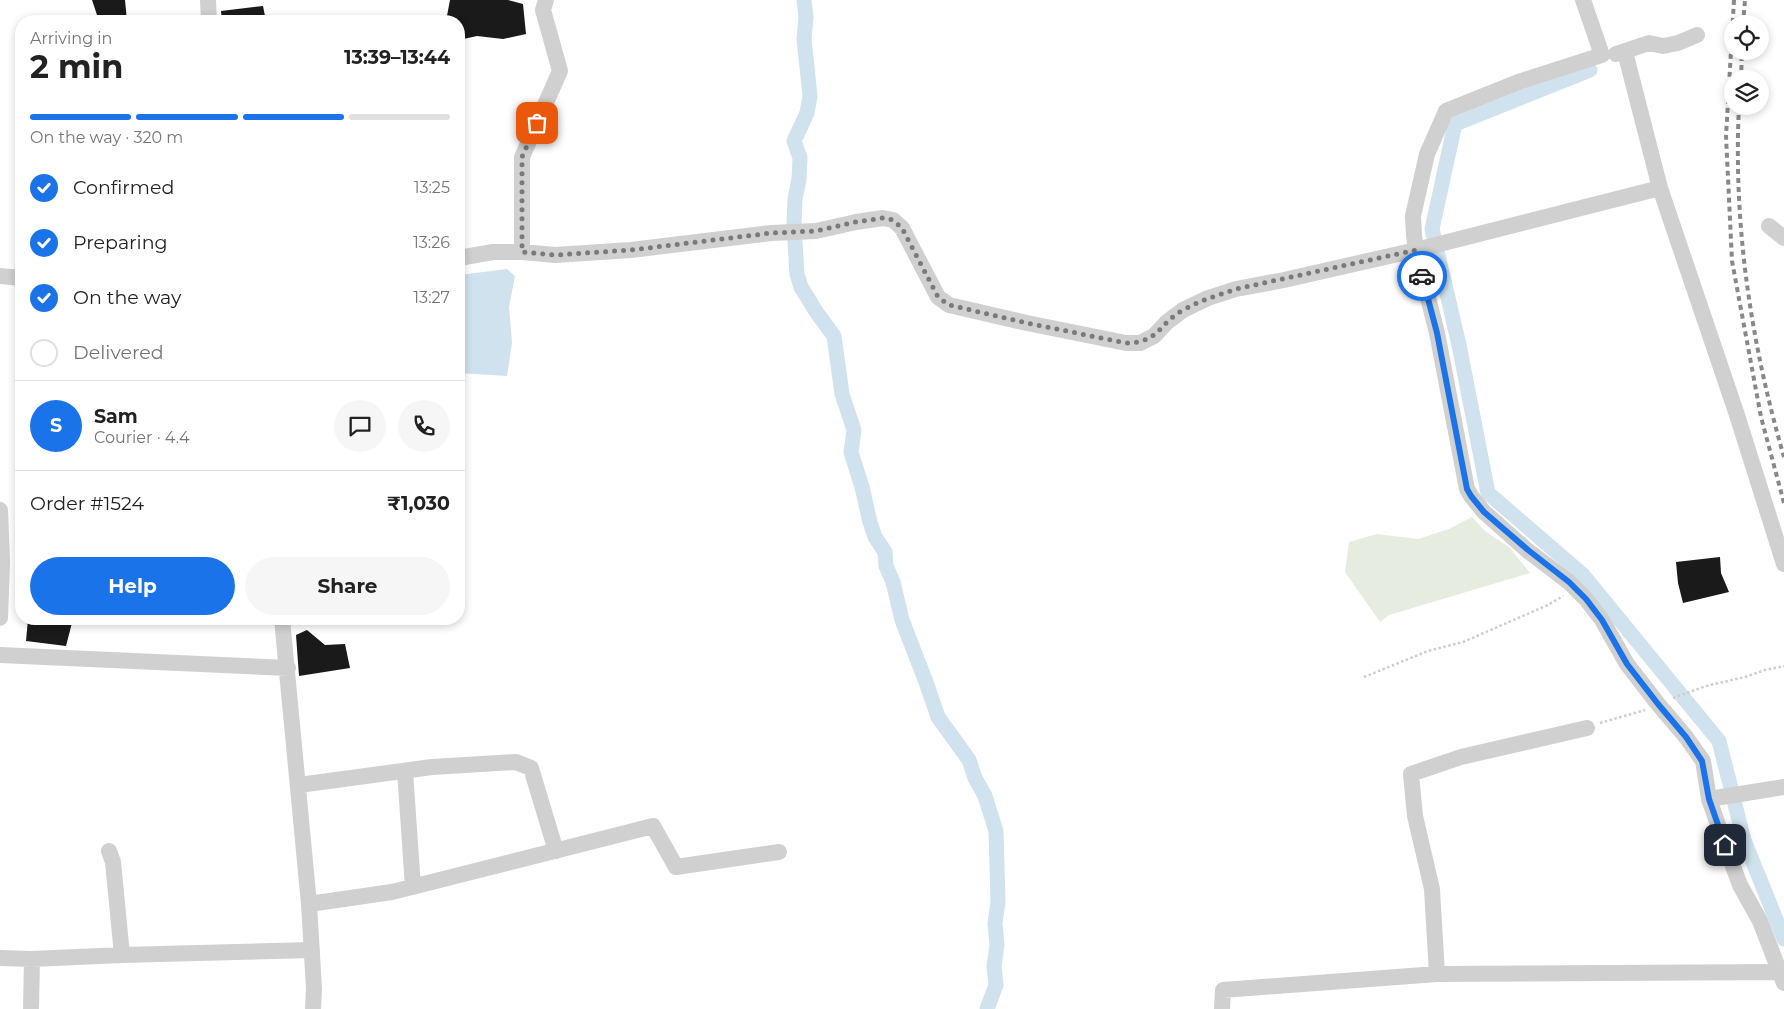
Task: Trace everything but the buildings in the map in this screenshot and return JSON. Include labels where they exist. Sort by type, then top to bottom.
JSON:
[{"type":"street","points":[[208,0],[209,15]]},
{"type":"street","points":[[522,252],[522,157],[560,71],[543,10],[546,0]]},
{"type":"street","points":[[1583,0],[1602,55]]},
{"type":"street","points":[[1222,1009],[1223,990],[1438,974],[1783,976],[1760,921],[1740,885],[1709,799],[1702,761],[1662,702],[1627,664],[1602,620],[1586,599],[1569,582],[1484,512],[1467,489],[1437,333],[1416,250],[1414,216],[1428,154],[1446,111],[1521,81],[1602,55],[1625,52],[1649,43],[1663,46],[1678,43],[1697,35]]},
{"type":"street","points":[[1625,52],[1660,188],[1733,403],[1784,564]]},
{"type":"street","points":[[465,257],[493,252],[555,255],[631,250],[797,232],[883,218],[893,220],[902,228],[938,297],[949,305],[1126,343],[1140,343],[1154,336],[1167,322],[1183,310],[1208,298],[1236,289],[1416,250],[1660,188]]},
{"type":"street","points":[[1769,226],[1784,238]]},
{"type":"street","points":[[0,276],[15,277]]},
{"type":"street","points":[[0,510],[2,562],[0,618]]},
{"type":"street","points":[[283,625],[309,904],[313,1009]]},
{"type":"street","points":[[0,655],[288,668]]},
{"type":"street","points":[[1438,974],[1432,889],[1414,816],[1411,774],[1461,757],[1587,728]]},
{"type":"street","points":[[298,785],[432,767],[516,762],[531,768],[556,852]]},
{"type":"street","points":[[405,770],[413,887]]},
{"type":"street","points":[[1709,799],[1784,787]]},
{"type":"street","points":[[309,904],[392,892],[653,826],[676,868],[780,852]]},
{"type":"street","points":[[109,851],[113,862],[122,955]]},
{"type":"street","points":[[0,958],[32,959],[312,950]]},
{"type":"street","points":[[31,1009],[32,959]]},
{"type":"path","points":[[1364,677],[1428,651],[1463,642],[1548,605],[1575,589]]},
{"type":"path","points":[[1587,728],[1706,686],[1784,666]]},
{"type":"shaded area","points":[[1472,517],[1485,531],[1509,547],[1530,573],[1389,615],[1380,622],[1345,572],[1349,542],[1377,534],[1418,539],[1449,529]]},
{"type":"water","points":[[507,269],[515,276],[509,307],[512,343],[507,376],[465,373],[465,274]]},
{"type":"waterway","points":[[804,0],[806,17],[804,39],[810,96],[807,113],[794,141],[800,158],[794,225],[797,274],[801,287],[834,336],[842,394],[854,430],[851,452],[875,537],[885,552],[886,566],[893,582],[902,620],[938,717],[969,760],[975,778],[985,796],[996,831],[998,902],[995,923],[997,945],[994,966],[996,985],[987,1009]]},
{"type":"waterway","points":[[1590,70],[1455,124],[1432,229],[1459,345],[1488,493],[1583,575],[1719,741],[1744,840],[1784,939]]},
{"type":"railway","points":[[1734,0],[1726,136],[1732,261],[1761,417],[1784,503]]},
{"type":"railway","points":[[1744,15],[1745,0]]},
{"type":"railway","points":[[1741,70],[1742,60]]},
{"type":"railway","points":[[1739,115],[1739,195],[1747,283],[1762,371],[1784,457]]},
{"type":"way so far","points":[[537,123],[522,157],[522,252],[555,255],[631,250],[771,233],[816,231],[883,218],[893,220],[902,228],[938,297],[949,305],[1126,343],[1140,343],[1154,336],[1167,322],[1183,310],[1208,298],[1236,289],[1416,250],[1422,276]]},
{"type":"route","points":[[1422,276],[1437,333],[1467,489],[1484,512],[1569,582],[1586,599],[1602,620],[1627,664],[1686,737],[1702,761],[1707,778],[1709,799],[1725,845]]}]
